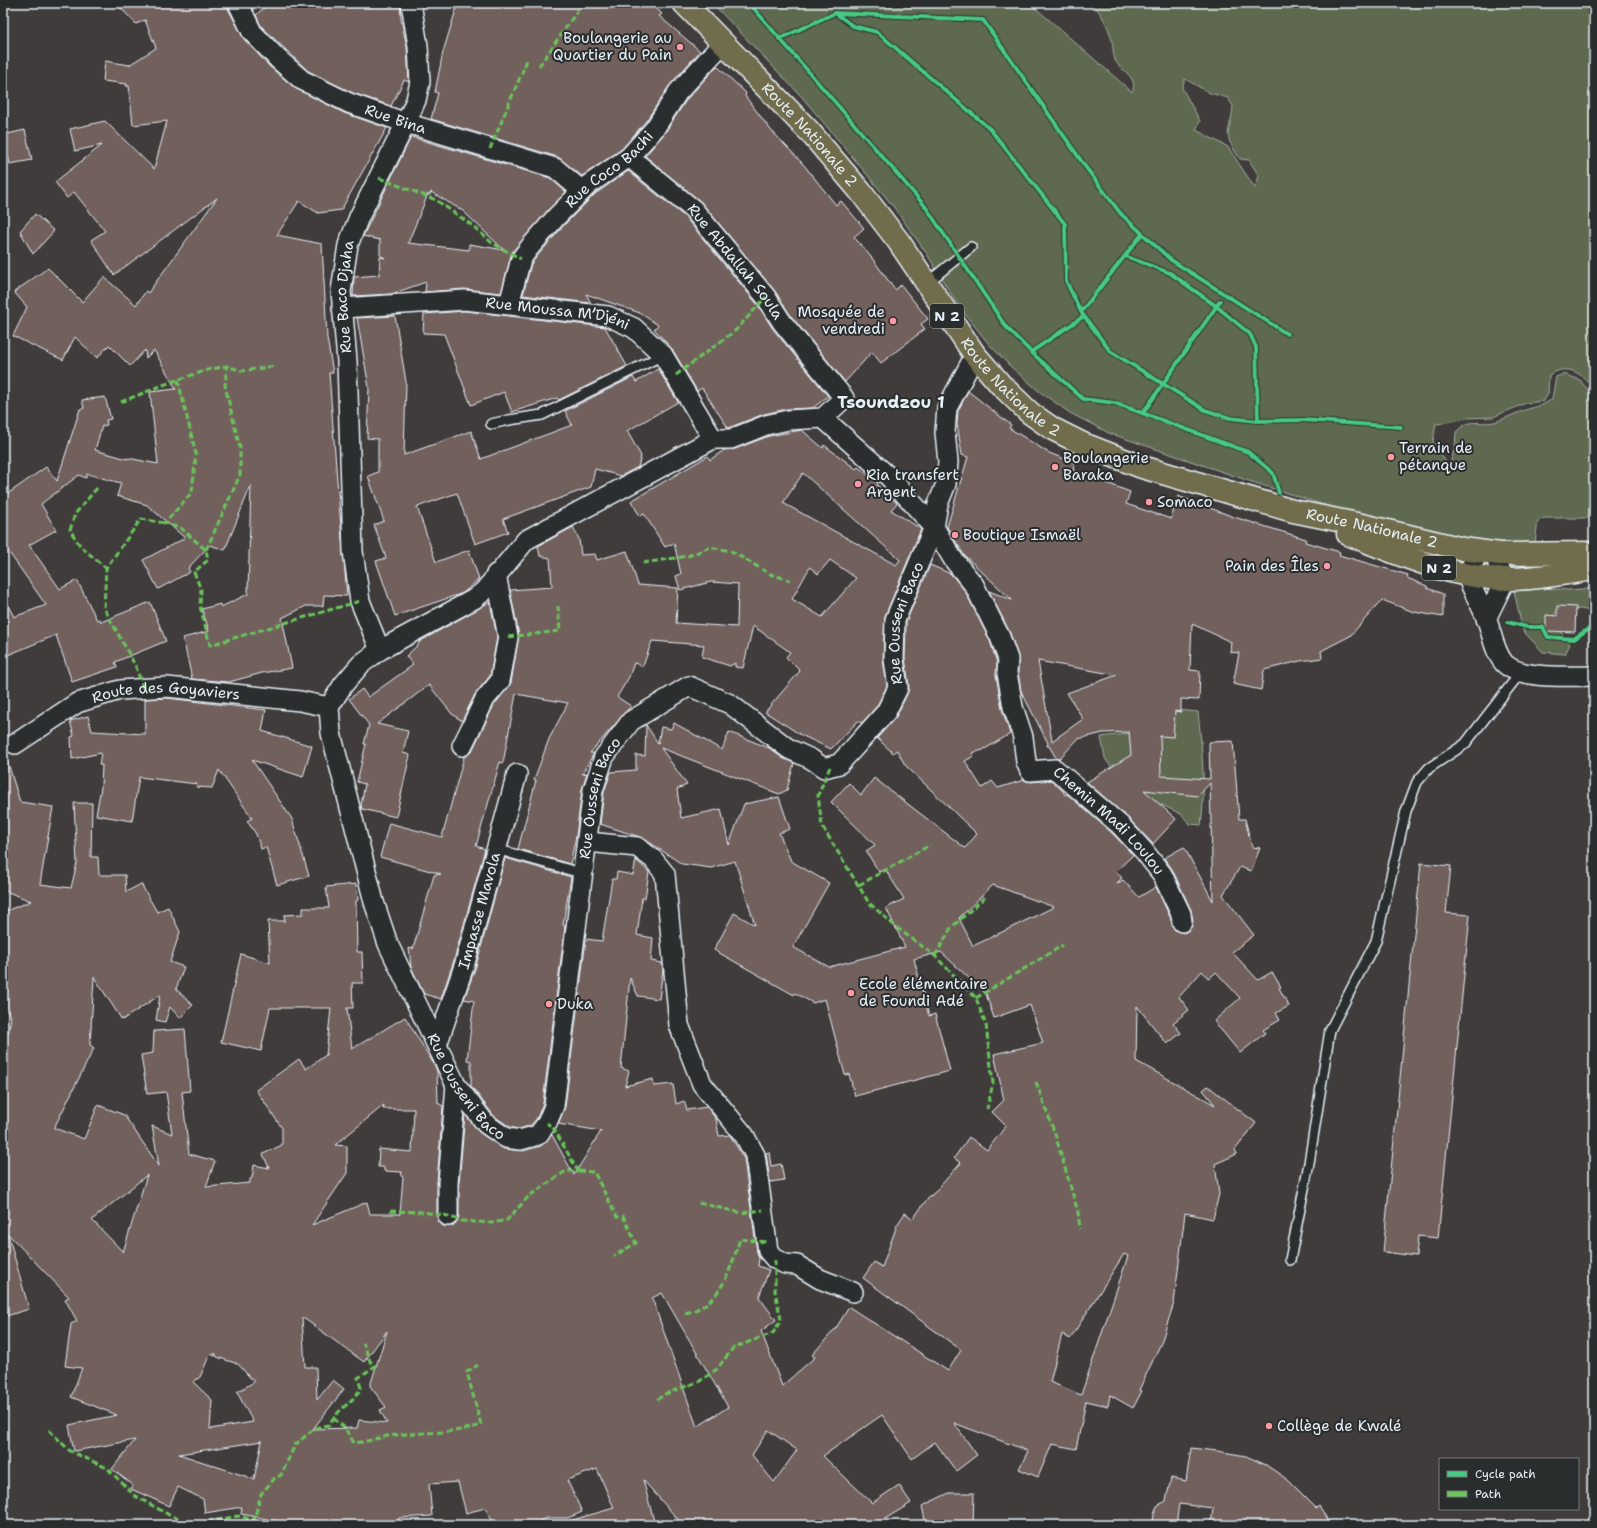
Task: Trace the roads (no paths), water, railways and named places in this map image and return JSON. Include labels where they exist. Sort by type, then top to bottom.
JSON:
[{"type":"main road","name":"Route Nationale 2","points":[[684,3],[724,42],[814,137],[860,191],[927,283],[975,355],[1001,385],[1030,413],[1053,429],[1083,444],[1142,467],[1293,511],[1487,552],[1594,553]]},
{"type":"main road","name":"Route Nationale 2","points":[[1293,511],[1419,561],[1451,572],[1504,579],[1539,577],[1594,569]]},
{"type":"street","name":"Rue Bina","points":[[238,3],[252,32],[278,59],[302,80],[348,103],[406,124],[555,168],[582,191]]},
{"type":"street","name":"Rue Baco Djaha","points":[[380,650],[360,601],[354,558],[347,361],[341,291],[348,245],[359,217],[406,124],[416,100],[420,82],[418,46],[411,3]]},
{"type":"street","name":"Rue Coco Bachi","points":[[509,304],[521,260],[557,216],[588,185],[629,157],[655,128],[678,92],[724,42]]},
{"type":"street","name":"Rue Abdallah Soula","points":[[629,157],[693,209],[766,297],[782,322],[844,398],[823,418]]},
{"type":"street","name":"Rue Moussa M’Djéni","points":[[342,308],[465,300],[608,316],[634,328],[663,355],[713,439]]},
{"type":"street","name":"Rue Ousseni Baco","points":[[329,707],[331,733],[374,902],[398,967],[456,1085],[486,1124],[506,1138],[520,1140],[538,1135],[547,1123],[554,1106],[588,842],[593,790],[604,757],[631,721],[689,686],[730,704],[789,749],[811,759],[824,768],[839,764],[886,712],[898,688],[894,659],[895,620],[934,526],[938,504],[946,484],[948,462],[945,432],[947,408],[975,355]]},
{"type":"street","points":[[329,707],[343,685],[361,664],[380,650],[474,599],[484,591],[496,574],[526,540],[713,439],[731,439],[766,425],[788,420],[823,418],[888,476],[934,526]]},
{"type":"street","name":"Chemin Madi Loulou","points":[[934,526],[953,559],[974,585],[1003,644],[1008,659],[1007,673],[1013,707],[1023,737],[1026,762],[1030,771],[1055,769],[1120,825],[1144,850],[1162,874],[1181,914],[1182,922]]},
{"type":"street","points":[[1486,619],[1504,579],[1487,552],[1467,575],[1472,590],[1486,619],[1494,646],[1504,663],[1521,672],[1537,676],[1594,676]]},
{"type":"street","points":[[462,746],[485,699],[500,681],[508,637],[496,574]]},
{"type":"street","name":"Route des Goyaviers","points":[[9,742],[77,703],[120,690],[167,687],[300,701],[329,707]]},
{"type":"street","name":"Impasse Mavola","points":[[437,1045],[465,963],[517,774]]},
{"type":"street","points":[[588,842],[637,848],[653,859],[665,874],[679,1025],[702,1084],[744,1135],[755,1155],[768,1251],[775,1259],[785,1264],[797,1265],[820,1279],[853,1292]]},
{"type":"street","points":[[448,1216],[448,1182],[456,1085]]},
{"type":"lane","points":[[927,283],[971,246]]},
{"type":"lane","points":[[491,424],[542,416],[663,355]]},
{"type":"lane","points":[[1290,1260],[1330,1030],[1376,941],[1406,811],[1417,782],[1429,768],[1465,744],[1521,672]]},
{"type":"lane","points":[[496,849],[584,874]]},
{"type":"place","name":"Boulangerie au Quartier du Pain","points":[[680,47]]},
{"type":"place","name":"Mosquée de vendredi","points":[[893,321]]},
{"type":"place","name":"Terrain de pétanque","points":[[1391,457]]},
{"type":"place","name":"Boulangerie Baraka","points":[[1055,467]]},
{"type":"place","name":"Ria transfert Argent","points":[[858,484]]},
{"type":"place","name":"Somaco","points":[[1149,502]]},
{"type":"place","name":"Boutique Ismaël","points":[[955,535]]},
{"type":"place","name":"Pain des Îles","points":[[1327,566]]},
{"type":"place","name":"Ecole élémentaire de Foundi Adé","points":[[851,993]]},
{"type":"place","name":"Duka","points":[[549,1004]]},
{"type":"place","name":"Collège de Kwalé","points":[[1269,1426]]},
{"type":"district","name":"Tsoundzou 1","points":[[891,402]]}]
